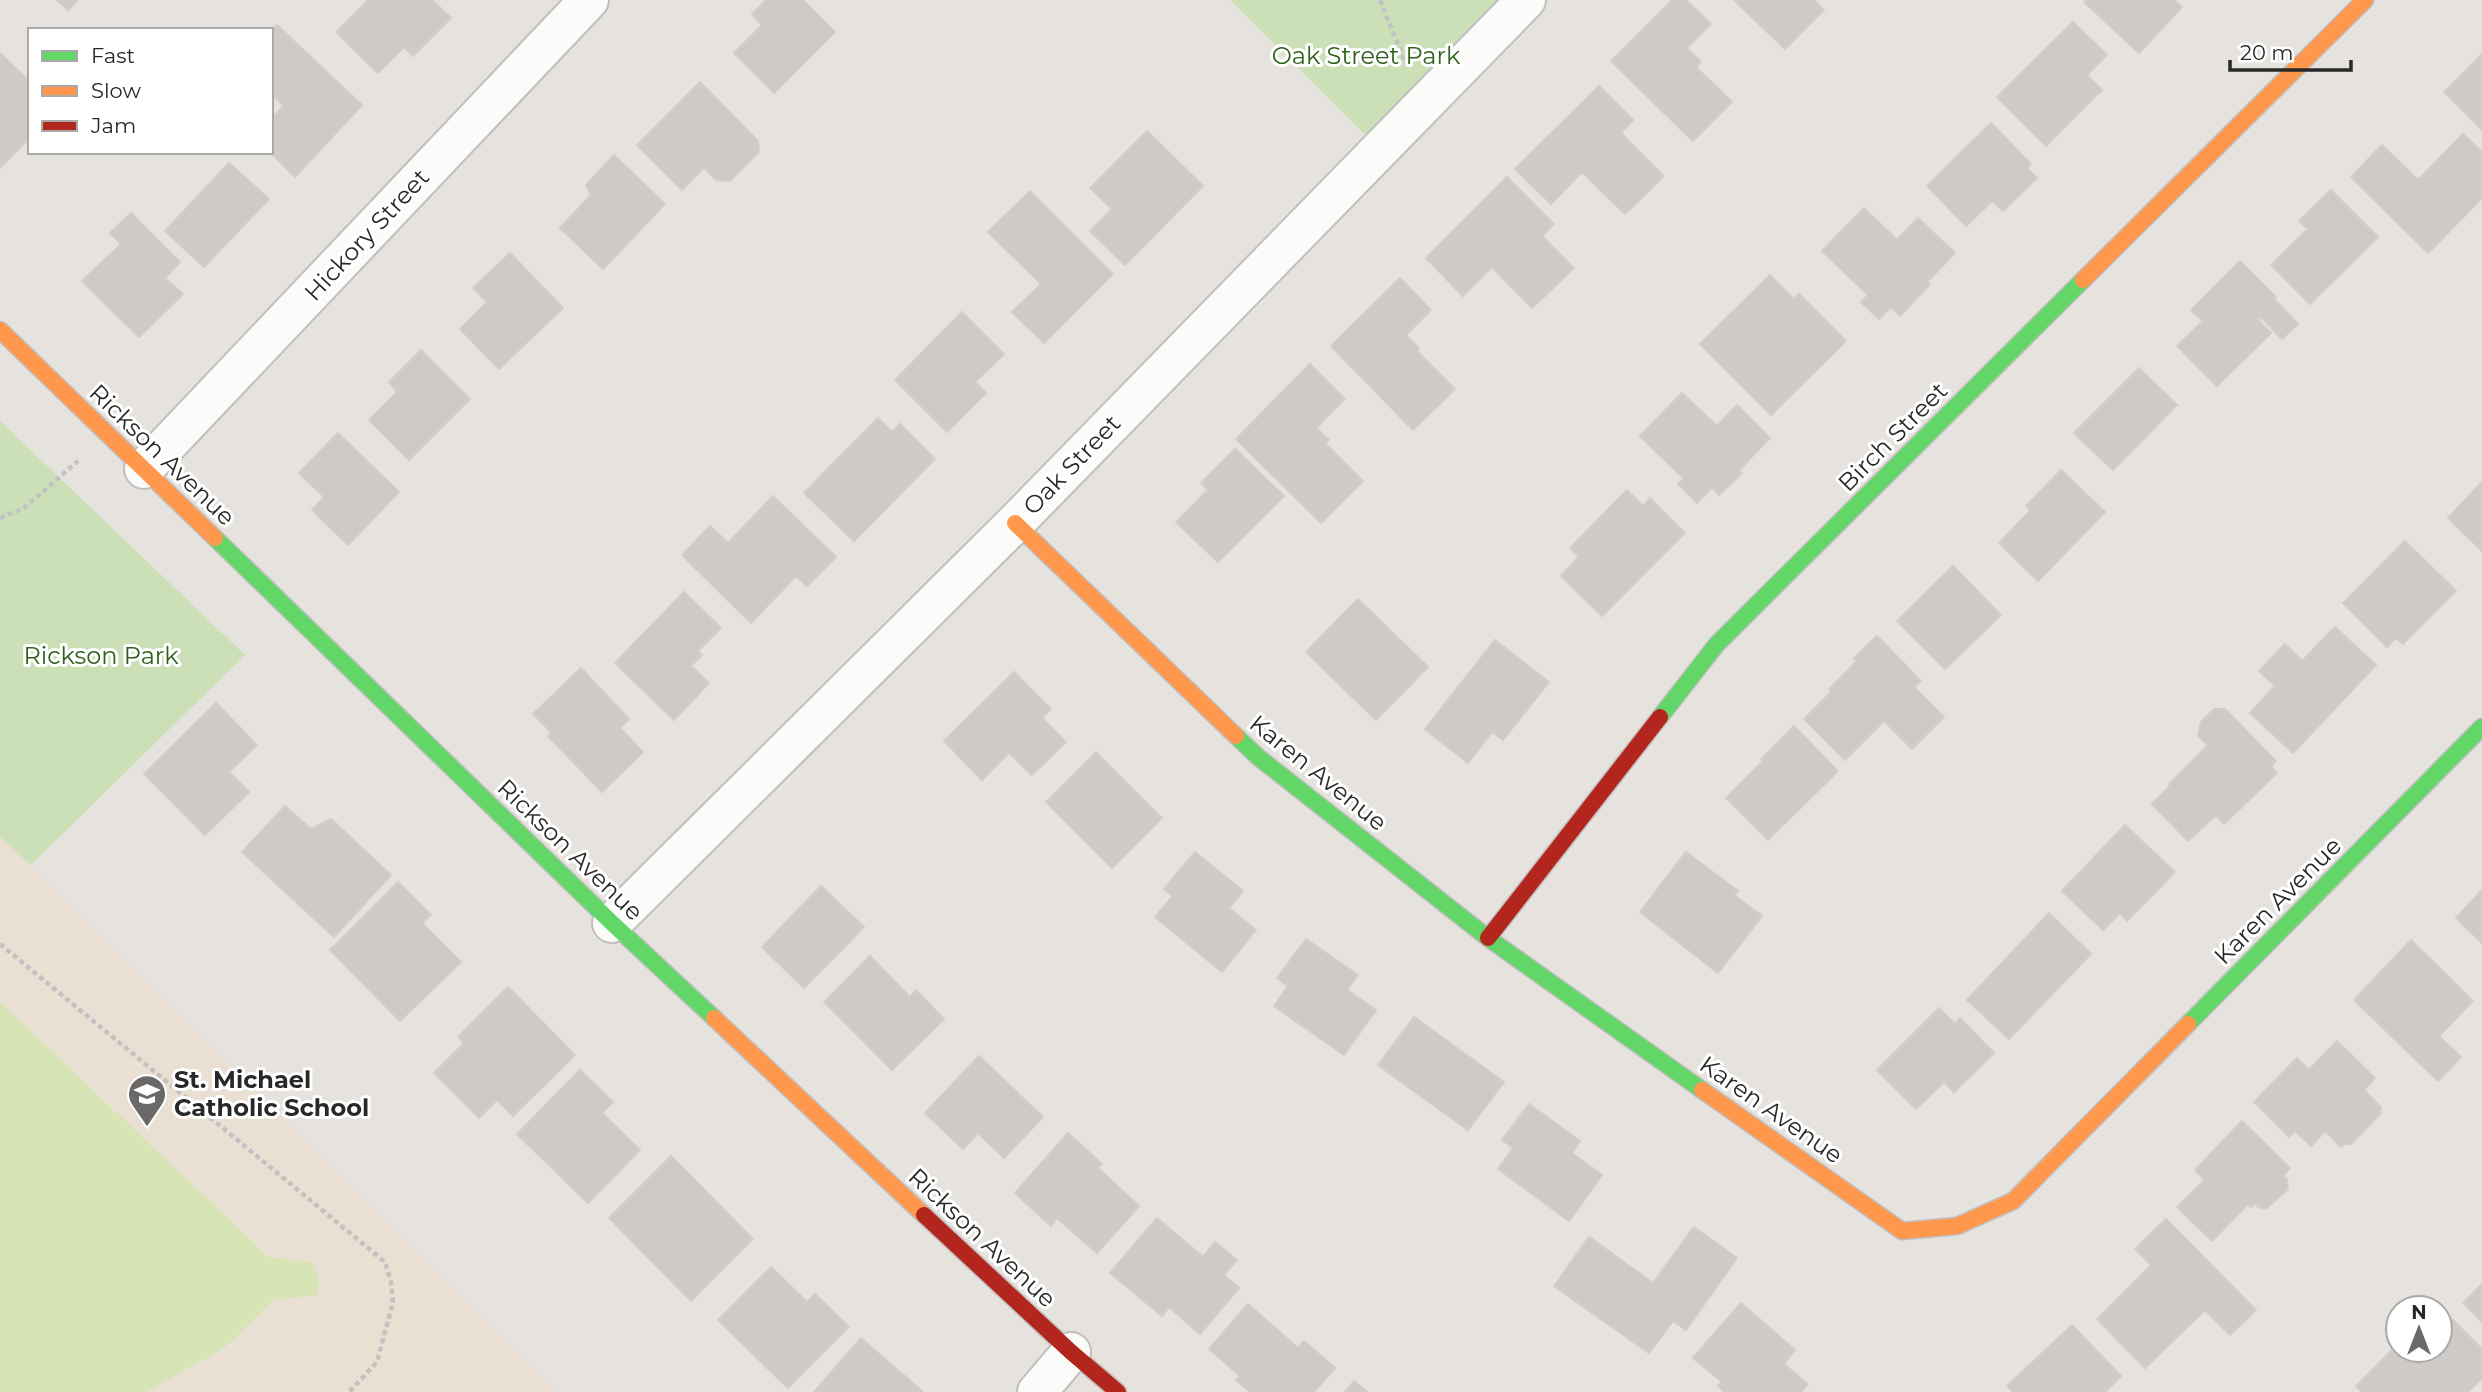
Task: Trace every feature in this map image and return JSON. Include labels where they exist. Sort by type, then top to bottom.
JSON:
[{"type":"street","name":"Hickory Street","points":[[144,469],[589,0]]},
{"type":"street","name":"Oak Street","points":[[612,923],[1015,523],[1526,0]]},
{"type":"street","name":"Birch Street","points":[[1488,938],[1717,644],[2365,0]]},
{"type":"street","name":"Rickson Avenue","points":[[0,330],[612,923],[1071,1352],[1118,1392]]},
{"type":"street","name":"Karen Avenue","points":[[1015,523],[1258,757],[1488,938],[1902,1231],[1957,1226],[2013,1201],[2482,727]]},
{"type":"street","points":[[1037,1392],[1071,1352]]},
{"type":"path","points":[[1380,0],[1423,105]]},
{"type":"path","points":[[0,518],[24,508],[108,435]]},
{"type":"path","points":[[0,944],[385,1262],[393,1302],[377,1362],[349,1392]]},
{"type":"shaded area","name":"St. Michael Catholic School","points":[[0,837],[31,865],[557,1392],[0,1392]]},
{"type":"green space","name":"Oak Street Park","points":[[1230,0],[1500,0],[1366,136]]},
{"type":"green space","name":"Rickson Park","points":[[0,421],[245,655],[31,865],[0,837]]},
{"type":"green space","points":[[0,1002],[269,1257],[314,1265],[319,1280],[317,1295],[274,1300],[224,1348],[146,1392],[0,1392]]},
{"type":"building","points":[[57,0],[78,0],[68,10]]},
{"type":"building","points":[[368,0],[432,0],[451,18],[413,56],[404,47],[378,73],[336,32]]},
{"type":"building","points":[[766,0],[803,0],[835,32],[774,93],[734,53],[762,25],[752,14]]},
{"type":"building","points":[[1672,0],[1686,0],[1711,24],[1687,48],[1701,62],[1696,67],[1732,102],[1693,141],[1611,61]]},
{"type":"building","points":[[1734,0],[1814,0],[1824,10],[1785,49]]},
{"type":"building","points":[[2174,0],[2182,7],[2139,53],[2084,2]]},
{"type":"building","points":[[2073,22],[2107,55],[2087,75],[2102,90],[2046,146],[1997,97]]},
{"type":"building","points":[[277,25],[362,105],[295,177],[272,154],[273,117],[284,106],[273,96],[273,29]]},
{"type":"building","points":[[0,53],[28,80],[28,139],[0,168]]},
{"type":"building","points":[[2482,54],[2482,130],[2444,92]]},
{"type":"building","points":[[700,82],[758,141],[759,152],[730,181],[716,180],[704,168],[682,190],[637,145]]},
{"type":"building","points":[[1599,86],[1633,120],[1621,133],[1664,176],[1625,214],[1582,172],[1551,204],[1515,169]]},
{"type":"building","points":[[1991,123],[2031,164],[2027,168],[2037,178],[2003,211],[1992,201],[1966,226],[1927,186]]},
{"type":"building","points":[[1147,131],[1203,186],[1125,265],[1090,231],[1112,209],[1090,188]]},
{"type":"building","points":[[2463,134],[2482,152],[2482,198],[2428,253],[2351,177],[2382,145],[2418,180]]},
{"type":"building","points":[[614,155],[665,204],[603,269],[560,228],[591,195],[586,185]]},
{"type":"building","points":[[229,163],[269,199],[204,267],[165,231]]},
{"type":"building","points":[[1507,177],[1554,224],[1542,236],[1574,268],[1532,308],[1492,267],[1463,296],[1426,258]]},
{"type":"building","points":[[2331,190],[2378,237],[2310,304],[2271,265],[2308,229],[2299,221]]},
{"type":"building","points":[[1030,191],[1113,274],[1044,343],[1012,312],[1041,284],[988,232]]},
{"type":"building","points":[[1864,208],[1897,240],[1918,218],[1955,253],[1900,316],[1891,307],[1879,319],[1861,302],[1868,295],[1822,251]]},
{"type":"building","points":[[131,213],[180,262],[165,278],[183,294],[139,337],[82,281],[121,244],[110,233]]},
{"type":"building","points":[[510,253],[563,308],[499,369],[460,329],[487,302],[473,288]]},
{"type":"building","points":[[2240,261],[2276,297],[2274,299],[2298,324],[2282,339],[2261,317],[2258,320],[2271,333],[2217,386],[2177,346],[2203,321],[2191,310]]},
{"type":"building","points":[[1770,275],[1794,299],[1799,294],[1846,341],[1771,415],[1700,344]]},
{"type":"building","points":[[1400,278],[1431,310],[1406,335],[1419,348],[1417,351],[1455,389],[1413,430],[1331,346]]},
{"type":"building","points":[[962,312],[1004,354],[975,382],[986,393],[947,432],[895,380]]},
{"type":"building","points":[[421,350],[470,399],[409,460],[369,420],[397,392],[389,382]]},
{"type":"building","points":[[1310,364],[1345,399],[1316,428],[1329,440],[1325,443],[1363,481],[1321,523],[1236,439]]},
{"type":"building","points":[[2139,368],[2177,405],[2113,470],[2074,433]]},
{"type":"building","points":[[1682,393],[1717,426],[1737,405],[1770,438],[1739,470],[1742,473],[1719,495],[1712,488],[1697,503],[1678,484],[1684,479],[1640,436]]},
{"type":"building","points":[[878,418],[892,432],[900,424],[935,459],[854,541],[804,493]]},
{"type":"building","points":[[338,433],[399,492],[348,545],[312,510],[324,497],[299,473]]},
{"type":"building","points":[[1235,449],[1284,496],[1218,562],[1176,522],[1208,490],[1201,483]]},
{"type":"building","points":[[2061,470],[2105,512],[2038,581],[1999,543],[2030,511],[2026,506]]},
{"type":"building","points":[[2482,482],[2482,551],[2448,518]]},
{"type":"building","points":[[1627,490],[1643,506],[1650,498],[1685,533],[1602,616],[1561,576],[1579,557],[1570,548]]},
{"type":"building","points":[[773,496],[836,557],[807,586],[796,576],[751,623],[682,555],[710,526],[728,543]]},
{"type":"building","points":[[2405,541],[2456,591],[2403,644],[2396,638],[2387,647],[2343,603]]},
{"type":"building","points":[[1953,566],[2001,615],[1945,669],[1897,621]]},
{"type":"building","points":[[684,592],[721,628],[698,651],[702,655],[691,666],[709,683],[674,720],[615,663]]},
{"type":"building","points":[[1358,599],[1428,667],[1376,720],[1306,652]]},
{"type":"building","points":[[2335,627],[2376,665],[2293,753],[2250,713],[2275,686],[2259,671],[2285,644],[2302,661]]},
{"type":"building","points":[[1877,636],[1921,681],[1914,687],[1944,717],[1912,749],[1884,721],[1845,760],[1804,719],[1857,661],[1854,658]]},
{"type":"building","points":[[1495,640],[1549,682],[1503,740],[1492,732],[1468,763],[1425,729]]},
{"type":"building","points":[[581,668],[629,719],[620,728],[643,752],[602,792],[548,736],[552,733],[533,714]]},
{"type":"building","points":[[1014,672],[1051,709],[1042,718],[1066,742],[1032,775],[1009,753],[982,780],[944,741]]},
{"type":"building","points":[[216,703],[257,745],[229,772],[249,792],[205,835],[144,774]]},
{"type":"building","points":[[2214,709],[2225,709],[2276,761],[2271,767],[2277,773],[2224,824],[2216,815],[2188,841],[2152,804],[2208,745],[2198,736],[2201,722]]},
{"type":"building","points":[[1794,726],[1838,771],[1768,840],[1726,798]]},
{"type":"building","points":[[1096,752],[1162,818],[1112,868],[1046,802]]},
{"type":"building","points":[[285,806],[311,829],[331,819],[391,875],[334,937],[242,852]]},
{"type":"building","points":[[2125,825],[2175,872],[2127,921],[2120,913],[2103,930],[2062,891]]},
{"type":"building","points":[[1195,852],[1243,891],[1229,908],[1256,930],[1222,972],[1155,917],[1173,896],[1164,889]]},
{"type":"building","points":[[1686,852],[1738,891],[1734,895],[1762,916],[1718,973],[1640,912]]},
{"type":"building","points":[[398,882],[431,915],[422,923],[461,962],[400,1021],[330,950]]},
{"type":"building","points":[[821,886],[864,927],[804,988],[762,947]]},
{"type":"building","points":[[2482,890],[2482,943],[2456,918]]},
{"type":"building","points":[[2049,913],[2091,954],[2009,1039],[1967,1000]]},
{"type":"building","points":[[1306,939],[1358,975],[1347,990],[1376,1010],[1344,1055],[1274,1006],[1288,986],[1277,978]]},
{"type":"building","points":[[2411,940],[2473,1001],[2439,1036],[2461,1057],[2438,1081],[2354,1000]]},
{"type":"building","points":[[870,956],[910,997],[916,990],[944,1019],[892,1070],[824,1002]]},
{"type":"building","points":[[508,987],[575,1055],[513,1116],[497,1100],[479,1118],[434,1073],[464,1043],[458,1037]]},
{"type":"building","points":[[1939,1008],[1955,1024],[1960,1018],[1994,1053],[1954,1092],[1944,1082],[1916,1109],[1877,1070]]},
{"type":"building","points":[[1414,1017],[1504,1082],[1468,1130],[1378,1065]]},
{"type":"building","points":[[2337,1041],[2375,1078],[2364,1090],[2381,1107],[2380,1114],[2351,1144],[2341,1147],[2325,1131],[2311,1146],[2295,1131],[2289,1137],[2254,1102],[2297,1058],[2309,1070]]},
{"type":"building","points":[[979,1056],[1043,1117],[1004,1158],[978,1133],[963,1149],[925,1113]]},
{"type":"building","points":[[580,1070],[613,1102],[602,1113],[640,1150],[588,1203],[517,1134]]},
{"type":"building","points":[[1529,1104],[1580,1141],[1572,1153],[1602,1175],[1569,1221],[1498,1169],[1513,1148],[1502,1140]]},
{"type":"building","points":[[2242,1121],[2290,1168],[2283,1176],[2287,1179],[2288,1189],[2266,1209],[2255,1203],[2251,1207],[2248,1204],[2212,1241],[2177,1207],[2205,1180],[2195,1170]]},
{"type":"building","points":[[1068,1133],[1102,1164],[1098,1168],[1139,1206],[1097,1253],[1057,1218],[1051,1226],[1015,1193]]},
{"type":"building","points":[[671,1156],[753,1239],[691,1301],[609,1218]]},
{"type":"building","points":[[1157,1218],[1203,1257],[1215,1242],[1237,1260],[1224,1275],[1239,1288],[1200,1334],[1169,1307],[1162,1316],[1110,1273]]},
{"type":"building","points":[[2166,1219],[2256,1310],[2230,1335],[2205,1310],[2145,1368],[2097,1319],[2151,1265],[2135,1249]]},
{"type":"building","points":[[1694,1227],[1737,1258],[1686,1330],[1673,1321],[1649,1353],[1554,1286],[1589,1237],[1653,1283]]},
{"type":"building","points":[[771,1267],[807,1302],[815,1294],[849,1327],[788,1388],[718,1320]]},
{"type":"building","points":[[2482,1284],[2482,1322],[2463,1303]]},
{"type":"building","points":[[1741,1303],[1795,1350],[1784,1364],[1808,1384],[1801,1392],[1724,1392],[1718,1386],[1722,1382],[1693,1358]]},
{"type":"building","points":[[1248,1304],[1298,1348],[1304,1341],[1335,1368],[1314,1392],[1250,1392],[1236,1380],[1240,1376],[1209,1349]]},
{"type":"building","points":[[2454,1321],[2482,1349],[2482,1378],[2468,1392],[2362,1392],[2356,1386],[2384,1358],[2384,1364],[2454,1364]]},
{"type":"building","points":[[2072,1325],[2121,1376],[2105,1392],[2013,1392],[2007,1386]]},
{"type":"building","points":[[861,1338],[922,1391],[922,1392],[814,1392]]},
{"type":"building","points":[[1354,1381],[1367,1392],[1345,1392]]},
{"type":"traffic: fast","points":[[1660,717],[1717,644],[2083,280]]},
{"type":"traffic: fast","points":[[215,538],[612,923],[714,1018]]},
{"type":"traffic: fast","points":[[2188,1024],[2482,727]]},
{"type":"traffic: fast","points":[[1236,736],[1258,757],[1488,938],[1702,1090]]},
{"type":"traffic: slow","points":[[2083,280],[2365,0]]},
{"type":"traffic: slow","points":[[0,330],[215,538]]},
{"type":"traffic: slow","points":[[1015,523],[1236,736]]},
{"type":"traffic: slow","points":[[714,1018],[924,1215]]},
{"type":"traffic: slow","points":[[1702,1090],[1902,1231],[1957,1226],[2013,1201],[2188,1024]]},
{"type":"traffic: jam","points":[[1488,938],[1660,717]]},
{"type":"traffic: jam","points":[[924,1215],[1071,1352],[1118,1392]]},
{"type":"place","name":"St. Michael Catholic School","points":[[147,1128]]}]
